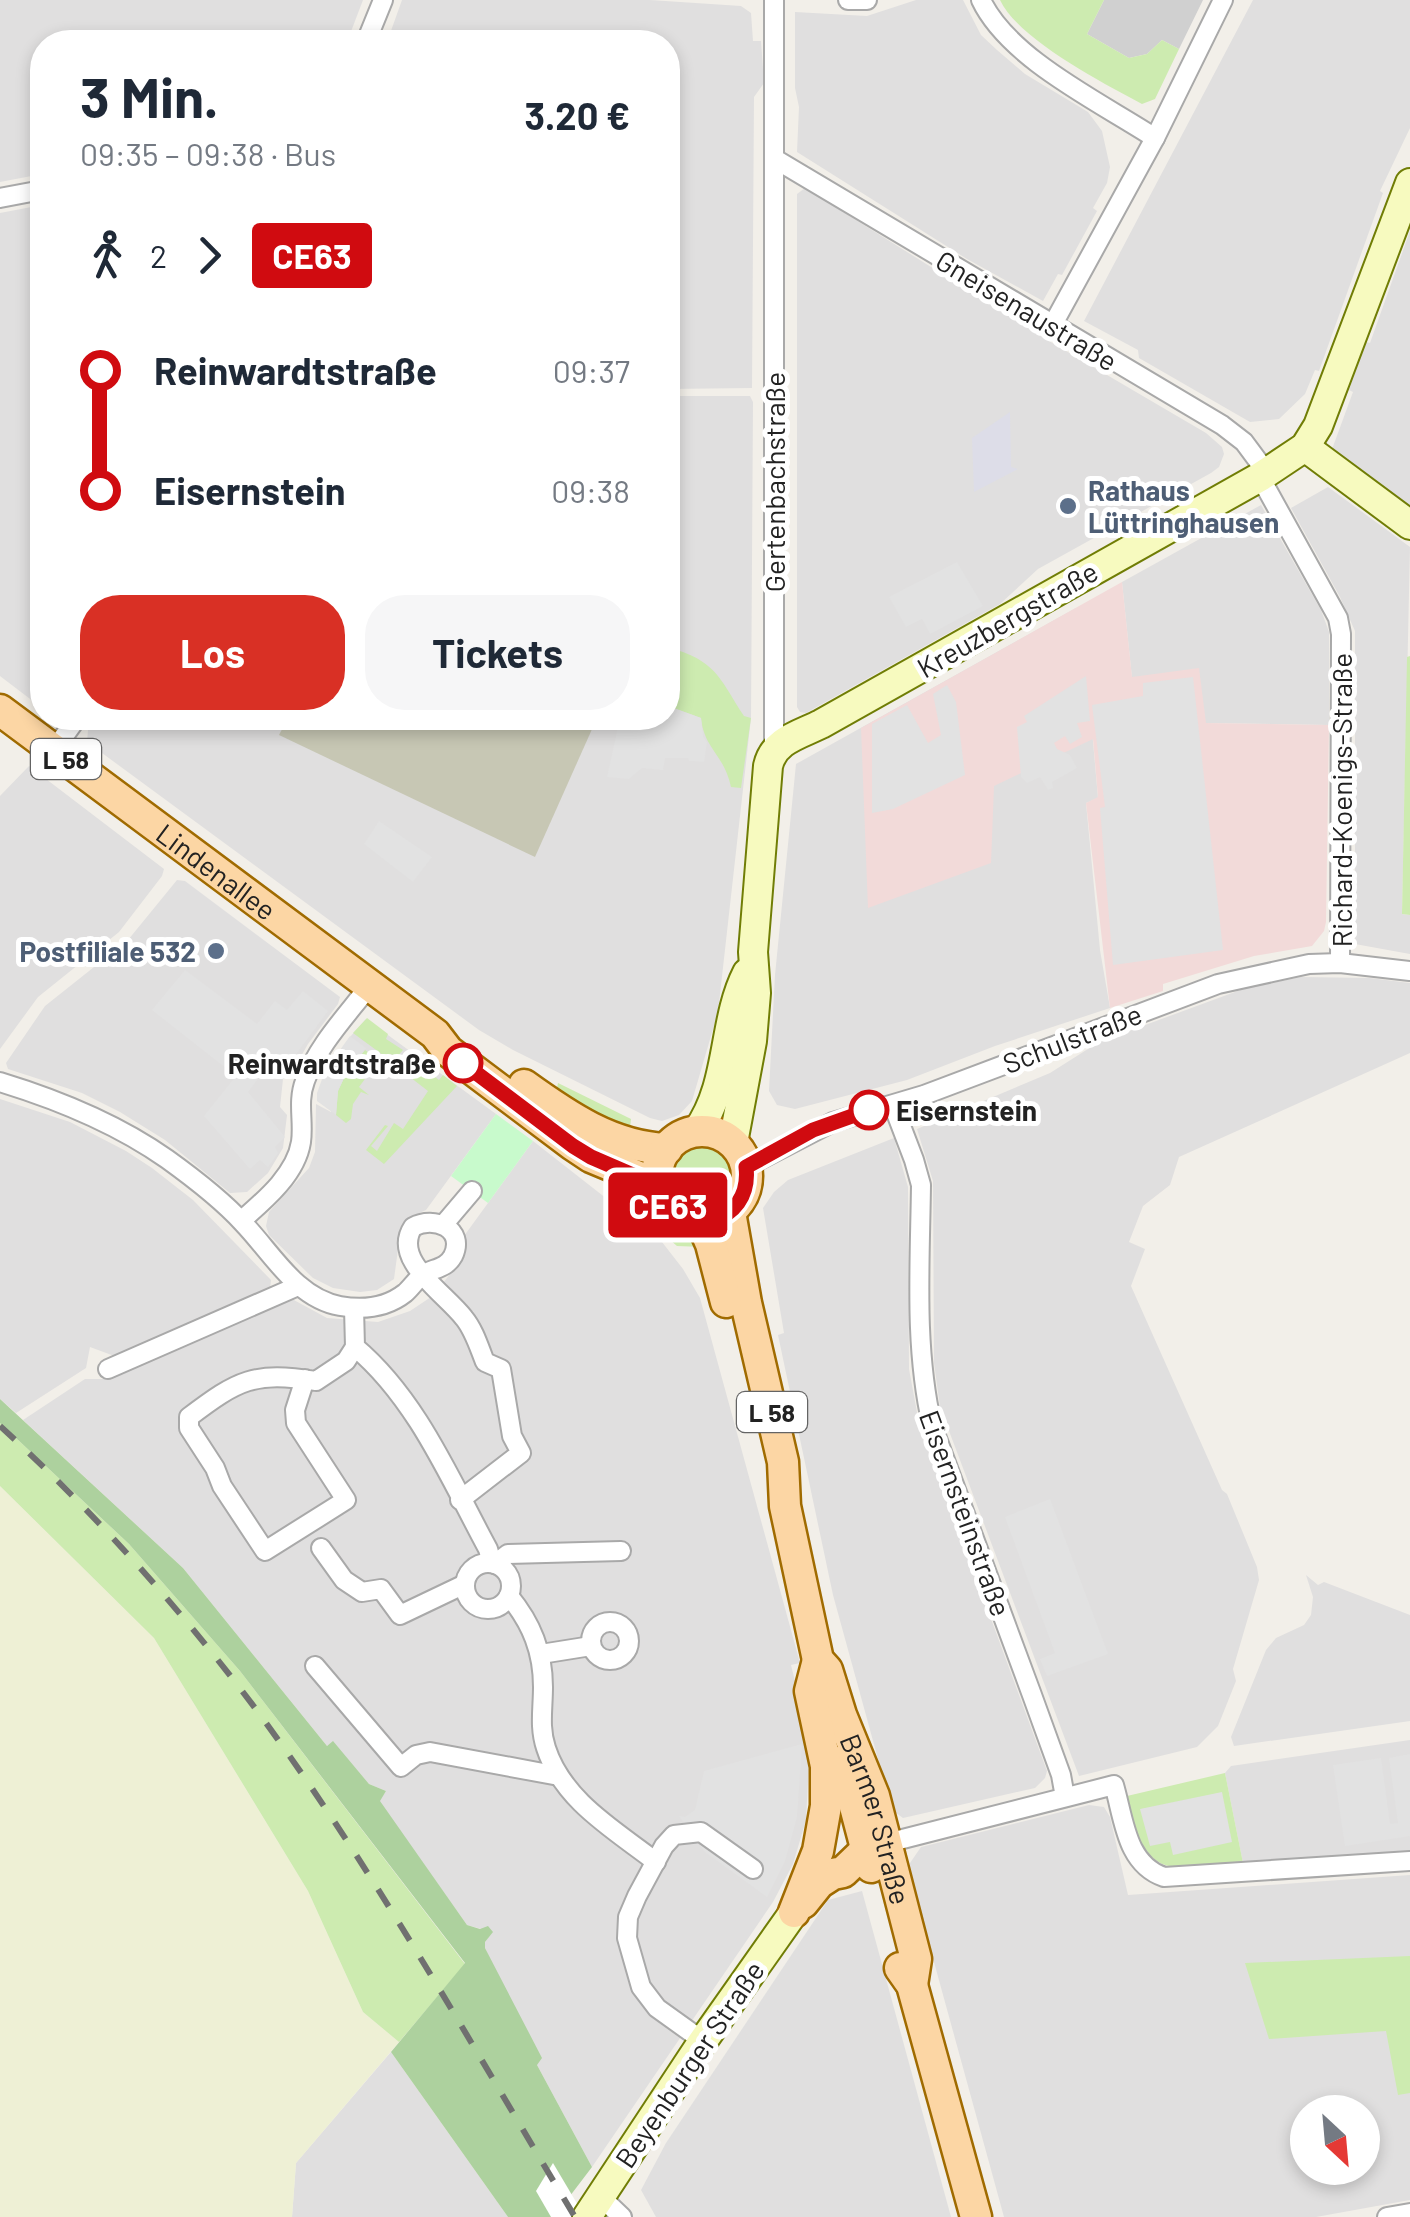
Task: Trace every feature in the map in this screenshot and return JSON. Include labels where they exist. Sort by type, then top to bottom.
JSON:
[{"type":"main road","name":"Kreuzbergstraße","points":[[774,750],[1264,475],[1304,447],[1326,408],[1410,183]]},
{"type":"main road","points":[[1304,447],[1410,525]]},
{"type":"main road","name":"Lindenallee","points":[[0,710],[435,1034],[448,1051],[573,1146],[658,1186]]},
{"type":"main road","name":"Gertenbachstraße","points":[[740,1155],[756,992],[753,962],[768,766],[774,750]]},
{"type":"main road","name":"Gertenbachstraße","points":[[697,1132],[713,1102],[730,1043],[738,991],[753,962]]},
{"type":"main road","name":"Lindenallee","points":[[435,1034],[457,1042],[605,1136],[634,1146],[667,1148]]},
{"type":"main road","points":[[697,1132],[722,1136],[740,1155],[743,1196],[715,1217],[677,1213],[658,1186],[660,1160],[667,1148],[675,1140],[697,1132]]},
{"type":"main road","name":"Barmer Straße","points":[[715,1217],[746,1303],[783,1462],[785,1506],[817,1666],[916,1959],[912,1985],[976,2217]]},
{"type":"main road","points":[[794,1912],[818,1851],[827,1797],[826,1766],[810,1691],[817,1666]]},
{"type":"main road","points":[[811,1870],[820,1859],[840,1847],[877,1846]]},
{"type":"main road","points":[[794,1912],[819,1884],[843,1872],[877,1846]]},
{"type":"main road","name":"Beyenburger Straße","points":[[594,2207],[703,2040],[794,1912]]},
{"type":"street","points":[[371,30],[383,0]]},
{"type":"street","name":"Gertenbachstraße","points":[[774,0],[774,750]]},
{"type":"street","points":[[848,0],[867,0]]},
{"type":"street","points":[[980,0],[998,31],[1025,54],[1155,138]]},
{"type":"street","points":[[1052,326],[1155,138],[1223,0]]},
{"type":"street","name":"Gneisenaustraße","points":[[775,159],[1222,426],[1244,442],[1264,475]]},
{"type":"street","points":[[0,198],[30,192]]},
{"type":"street","name":"Richard-Koenigs-Straße","points":[[1264,475],[1338,618],[1342,634],[1340,962]]},
{"type":"street","points":[[54,750],[68,730]]},
{"type":"street","name":"Schulstraße","points":[[740,1155],[892,1105],[1218,984],[1274,970],[1340,962],[1410,971]]},
{"type":"street","points":[[242,1220],[265,1200],[296,1160],[301,1139],[299,1100],[306,1077],[370,985]]},
{"type":"street","points":[[0,1082],[57,1099],[167,1159],[242,1220],[298,1286],[325,1303],[354,1308],[385,1305],[405,1292],[424,1273],[447,1264],[454,1254],[456,1243],[444,1224],[434,1220],[414,1227],[408,1236],[408,1257],[424,1273],[467,1320],[486,1362],[501,1369],[512,1436],[521,1453],[460,1500]]},
{"type":"street","name":"Eisernsteinstraße","points":[[892,1105],[921,1186],[920,1350],[922,1384],[932,1425],[1038,1711],[1065,1796]]},
{"type":"street","points":[[444,1224],[472,1191]]},
{"type":"street","points":[[108,1370],[298,1286]]},
{"type":"street","points":[[305,1379],[296,1423],[346,1500],[266,1551],[188,1428],[189,1418],[216,1396],[246,1380],[265,1375],[305,1379],[316,1381],[346,1361],[355,1348],[354,1308]]},
{"type":"street","points":[[355,1348],[379,1368],[406,1404],[494,1564],[508,1574],[512,1585],[509,1596],[498,1608],[482,1609],[468,1600],[464,1584]]},
{"type":"street","points":[[321,1548],[344,1580],[362,1592],[380,1588],[400,1615],[464,1584],[474,1567],[494,1564],[508,1554],[620,1552]]},
{"type":"street","points":[[509,1596],[533,1630],[541,1654],[543,1739],[559,1776],[582,1804],[656,1862]]},
{"type":"street","points":[[541,1654],[592,1646]]},
{"type":"street","points":[[315,1666],[401,1767],[430,1752],[559,1776]]},
{"type":"street","points":[[877,1846],[1114,1785],[1136,1857],[1148,1870],[1164,1877],[1410,1862]]},
{"type":"street","points":[[703,2040],[658,2008],[641,1987],[631,1962],[628,1917],[674,1835],[701,1832],[753,1868]]},
{"type":"street","points":[[594,2207],[622,2217]]},
{"type":"street","points":[[1387,2217],[1410,2213]]},
{"type":"shaded area","points":[[0,0],[363,0],[352,30],[30,30],[30,176],[0,182]]},
{"type":"shaded area","points":[[402,0],[650,0],[741,6],[751,13],[753,41],[761,41],[764,83],[754,97],[752,388],[680,389],[680,30],[391,30]]},
{"type":"shaded area","points":[[916,0],[963,0],[981,35],[1025,74],[1088,112],[1102,131],[1110,167],[1107,183],[1093,208],[1097,211],[1043,301],[967,259],[797,152],[795,12],[867,16]]},
{"type":"shaded area","points":[[1104,0],[1203,0],[1179,49],[1162,40],[1147,54],[1129,58],[1087,34]]},
{"type":"shaded area","points":[[1253,0],[1410,0],[1410,128],[1380,191],[1383,193],[1319,371],[1315,370],[1305,394],[1279,419],[1250,422],[1139,358],[1138,350],[1084,321]]},
{"type":"shaded area","points":[[805,188],[1049,341],[1206,433],[1222,447],[1224,454],[1219,467],[1211,473],[1038,569],[1000,604],[806,713],[797,707],[797,194]]},
{"type":"shaded area","points":[[30,207],[30,699],[0,676],[0,213]]},
{"type":"shaded area","points":[[1410,231],[1410,506],[1331,452],[1366,342],[1370,343]]},
{"type":"shaded area","points":[[680,396],[750,396],[751,718],[718,1012],[692,1101],[679,1115],[662,1121],[650,1118],[479,1030],[87,742],[88,730],[680,730]]},
{"type":"shaded area","points":[[1010,412],[1011,467],[1018,469],[974,492],[972,438]]},
{"type":"shaded area","points":[[1328,487],[1410,547],[1402,914],[1410,915],[1410,954],[1355,944],[1355,631],[1291,508]]},
{"type":"shaded area","points":[[1261,505],[1321,610],[1329,632],[1329,725],[1205,723],[1132,678],[1122,582]]},
{"type":"shaded area","points":[[957,562],[983,606],[930,634],[922,619],[906,627],[889,597]]},
{"type":"shaded area","points":[[1122,582],[1132,677],[1199,668],[1206,723],[1329,725],[1326,922],[1312,946],[1254,956],[1163,984],[1163,991],[1110,1008],[1086,803],[1098,797],[1093,739],[994,786],[991,863],[868,908],[861,728]]},
{"type":"shaded area","points":[[1076,608],[1084,639],[1098,798],[1086,803],[1100,950],[1110,1008],[907,1080],[795,1109],[777,1105],[769,1091],[775,975],[796,764]]},
{"type":"shaded area","points":[[1086,676],[1090,721],[1077,723],[1082,737],[1070,744],[1065,736],[1054,743],[1070,755],[1077,768],[1052,782],[1053,788],[1048,790],[1040,777],[1027,783],[1021,777],[1017,727],[1027,722],[1024,716]]},
{"type":"shaded area","points":[[1193,677],[1223,950],[1113,965],[1100,808],[1105,807],[1092,705],[1143,696],[1143,683]]},
{"type":"shaded area","points":[[947,685],[956,702],[965,775],[893,809],[872,813],[872,724],[907,705],[928,743],[941,735],[933,694]]},
{"type":"shaded area","points":[[680,710],[701,718],[707,742],[704,762],[665,758],[663,770],[642,768],[629,779],[607,777],[617,730],[680,730]]},
{"type":"shaded area","points":[[282,730],[592,730],[535,857],[279,735]]},
{"type":"shaded area","points":[[29,766],[164,869],[119,932],[38,997],[0,1049],[0,796]]},
{"type":"shaded area","points":[[379,821],[432,857],[413,882],[364,844]]},
{"type":"shaded area","points":[[177,880],[185,881],[340,997],[291,1074],[283,1079],[280,1107],[287,1115],[283,1148],[268,1173],[247,1192],[230,1193],[165,1140],[120,1112],[82,1093],[8,1069],[6,1063],[45,1006],[128,940]]},
{"type":"shaded area","points":[[185,970],[257,1024],[275,1001],[287,1010],[303,991],[328,1011],[282,1073],[269,1064],[248,1092],[285,1137],[275,1147],[278,1153],[268,1167],[260,1160],[250,1169],[204,1116],[236,1076],[152,1010]]},
{"type":"shaded area","points":[[1301,977],[1410,983],[1410,1053],[1179,1157],[1170,1185],[1143,1206],[1129,1242],[1145,1249],[1131,1286],[1257,1567],[1259,1580],[1233,1669],[1236,1681],[1218,1726],[1197,1747],[1079,1776],[940,1407],[934,1363],[933,1181],[917,1129],[1050,1073],[1099,1042],[1243,989]]},
{"type":"shaded area","points":[[366,1019],[496,1114],[426,1210],[408,1218],[401,1227],[394,1279],[377,1290],[360,1292],[333,1288],[313,1278],[269,1235],[266,1226],[269,1212],[309,1168],[315,1152],[316,1104],[331,1112],[332,1095],[362,1046],[350,1037]]},
{"type":"shaded area","points":[[350,1036],[366,1048],[338,1091],[336,1115],[317,1101],[317,1093],[325,1071]]},
{"type":"shaded area","points":[[0,1099],[70,1122],[152,1168],[193,1200],[271,1280],[270,1289],[117,1357],[90,1347],[86,1368],[16,1413],[0,1399]]},
{"type":"shaded area","points":[[894,1138],[908,1187],[909,1369],[919,1423],[1047,1771],[1035,1788],[903,1818],[892,1810],[833,1595],[778,1335],[784,1333],[763,1208],[788,1180]]},
{"type":"shaded area","points":[[533,1141],[662,1242],[700,1298],[800,1663],[791,1665],[810,1742],[806,1820],[793,1864],[773,1902],[592,2167],[537,2065],[485,1948],[492,1932],[467,1925],[379,1801],[386,1791],[369,1784],[333,1742],[327,1746],[183,1568],[23,1420],[85,1379],[107,1379],[282,1299],[292,1299],[327,1318],[378,1322],[410,1311],[431,1297],[447,1278],[462,1257],[464,1236]]},
{"type":"shaded area","points":[[0,1486],[154,1638],[308,1891],[363,2012],[399,2042],[296,2163],[292,2217],[0,2217]]},
{"type":"shaded area","points":[[1050,1499],[1108,1654],[1047,1676],[1040,1659],[1055,1653],[1005,1517]]},
{"type":"shaded area","points":[[1306,1575],[1318,1585],[1324,1582],[1410,1615],[1410,1721],[1234,1746],[1231,1737],[1266,1650],[1276,1638],[1304,1625],[1311,1615],[1313,1597]]},
{"type":"shaded area","points":[[1410,1740],[1410,1852],[1243,1863],[1225,1773],[1231,1766]]},
{"type":"shaded area","points":[[802,1744],[797,1817],[785,1861],[767,1897],[705,1852],[679,1816],[685,1817],[695,1810],[704,1771]]},
{"type":"shaded area","points":[[1410,1754],[1410,1836],[1345,1846],[1333,1765],[1381,1758],[1390,1824],[1398,1823],[1389,1758]]},
{"type":"shaded area","points":[[1222,1792],[1232,1842],[1173,1855],[1170,1842],[1150,1846],[1140,1809]]},
{"type":"shaded area","points":[[1089,1805],[1104,1807],[1110,1817],[1128,1895],[1410,1875],[1410,2200],[1316,2217],[1004,2217],[909,1871],[921,1847]]},
{"type":"shaded area","points":[[862,1891],[951,2217],[656,2217],[641,2190],[666,2143],[828,1900]]},
{"type":"shaded area","points":[[391,2052],[508,2217],[292,2217],[296,2163]]},
{"type":"green space","points":[[1000,0],[1104,0],[1087,34],[1129,58],[1147,54],[1162,40],[1179,49],[1155,99],[1142,104],[1043,45],[1010,15]]},
{"type":"green space","points":[[680,651],[710,668],[744,716],[751,718],[741,788],[731,787],[701,718],[680,710]]},
{"type":"green space","points":[[1410,656],[1410,915],[1402,914]]},
{"type":"green space","points":[[367,1018],[388,1034],[386,1039],[403,1050],[396,1058],[391,1054],[387,1058],[353,1033]]},
{"type":"green space","points":[[365,1050],[384,1064],[376,1064],[359,1087],[369,1095],[361,1092],[346,1123],[336,1115],[338,1091]]},
{"type":"green space","points":[[409,1057],[439,1080],[443,1075],[457,1086],[384,1164],[366,1150],[385,1125],[388,1126],[371,1146],[377,1151],[394,1123],[403,1129],[428,1091],[406,1074],[410,1068],[404,1064]]},
{"type":"green space","points":[[558,1083],[631,1119],[629,1137],[556,1093]]},
{"type":"green space","points":[[496,1114],[533,1141],[488,1203],[451,1176]]},
{"type":"green space","points":[[703,1147],[725,1155],[733,1177],[725,1199],[703,1207],[681,1199],[673,1177],[681,1155]]},
{"type":"green space","points":[[629,1178],[649,1192],[666,1217],[693,1234],[703,1247],[677,1246],[624,1199]]},
{"type":"green space","points":[[0,1399],[183,1568],[327,1746],[333,1741],[369,1784],[386,1791],[380,1801],[467,1925],[480,1929],[488,1926],[493,1932],[485,1948],[542,2058],[537,2065],[592,2167],[554,2217],[508,2217],[391,2052],[465,1963],[240,1671],[129,1544],[0,1423]]},
{"type":"green space","points":[[0,1423],[129,1544],[240,1671],[465,1964],[399,2042],[363,2012],[308,1891],[154,1638],[0,1486]]},
{"type":"green space","points":[[1225,1773],[1243,1863],[1178,1867],[1152,1857],[1142,1844],[1127,1796]]},
{"type":"green space","points":[[1410,1956],[1410,2093],[1398,2095],[1386,2031],[1269,2039],[1245,1963]]},
{"type":"pier","points":[[553,2163],[585,2217],[551,2217],[536,2191]]},
{"type":"railway","points":[[0,1426],[134,1561],[255,1708],[341,1831],[575,2217]]},
{"type":"bus line","name":"CE63","points":[[463,1063],[573,1146],[658,1186],[670,1208],[692,1220],[716,1219],[730,1212],[743,1196],[746,1167],[813,1130],[869,1110]]},
{"type":"place","name":"Rathaus Lüttringhausen","points":[[1068,506]]},
{"type":"place","name":"Postfiliale 532","points":[[216,951]]},
{"type":"place","name":"Reinwardtstraße","points":[[463,1063]]},
{"type":"place","name":"Eisernstein","points":[[869,1110]]}]
